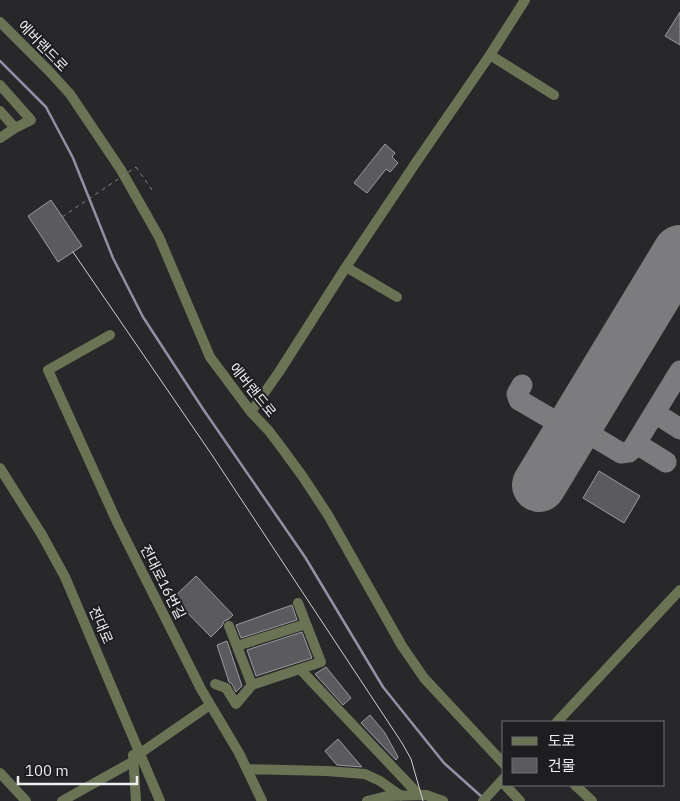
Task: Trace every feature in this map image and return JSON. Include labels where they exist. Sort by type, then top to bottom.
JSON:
[{"type":"street","points":[[251,412],[525,0]]},
{"type":"street","name":"에버랜드로","points":[[0,22],[70,94],[121,170],[159,237],[210,357],[251,412],[284,451],[328,515],[402,646],[424,678],[502,762]]},
{"type":"street","points":[[490,55],[554,95]]},
{"type":"street","points":[[0,86],[31,120],[0,138]]},
{"type":"street","points":[[0,111],[15,128]]},
{"type":"street","points":[[346,267],[398,297]]},
{"type":"street","name":"전대로16번길","points":[[110,335],[48,370],[117,522],[210,705],[247,769],[262,801]]},
{"type":"street","name":"전대로","points":[[0,468],[42,535],[65,577],[127,722],[137,758],[160,801]]},
{"type":"street","points":[[558,721],[680,590]]},
{"type":"street","points":[[215,684],[226,688],[236,704],[252,685],[321,662],[298,603]]},
{"type":"street","points":[[237,646],[306,624]]},
{"type":"street","points":[[229,626],[252,685]]},
{"type":"street","points":[[300,668],[419,795]]},
{"type":"street","points":[[62,801],[137,758],[210,705]]},
{"type":"street","points":[[136,801],[137,758]]},
{"type":"street","points":[[247,769],[364,774],[380,780],[401,796]]},
{"type":"street","points":[[0,773],[26,801]]},
{"type":"street","points":[[482,801],[502,783]]},
{"type":"street","points":[[505,786],[520,801]]},
{"type":"street","points":[[576,786],[592,801]]},
{"type":"street","points":[[367,801],[387,796],[426,795],[444,801]]},
{"type":"path","points":[[62,217],[136,167],[152,190]]},
{"type":"building","points":[[680,12],[680,45],[665,36]]},
{"type":"building","points":[[385,144],[395,153],[392,157],[398,163],[390,172],[386,169],[367,193],[354,183]]},
{"type":"building","points":[[51,200],[82,246],[58,262],[28,216]]},
{"type":"building","points":[[599,471],[640,496],[624,523],[583,498]]},
{"type":"building","points":[[196,576],[233,615],[224,621],[222,626],[211,637],[173,598]]},
{"type":"building","points":[[292,605],[297,620],[241,638],[236,625]]},
{"type":"building","points":[[302,632],[312,658],[256,676],[247,650]]},
{"type":"building","points":[[227,641],[242,686],[236,692],[229,682],[217,645]]},
{"type":"building","points":[[326,667],[351,698],[343,705],[315,674]]},
{"type":"building","points":[[370,715],[385,733],[398,757],[396,760],[361,723]]},
{"type":"building","points":[[338,739],[362,767],[337,765],[325,751]]},
{"type":"waterway","points":[[0,61],[46,107],[73,158],[113,258],[143,317],[203,409],[305,557],[383,687],[444,763],[482,797]]},
{"type":"taxiway","points":[[586,432],[621,453],[629,452],[680,371]]},
{"type":"taxiway","points":[[522,385],[517,394],[519,400],[560,424]]},
{"type":"taxiway","points":[[655,413],[680,429]]},
{"type":"taxiway","points":[[637,444],[666,462]]},
{"type":"runway","points":[[539,485],[680,252]]},
{"type":"tram line","points":[[73,252],[212,455],[402,743],[411,759],[423,801]]}]
